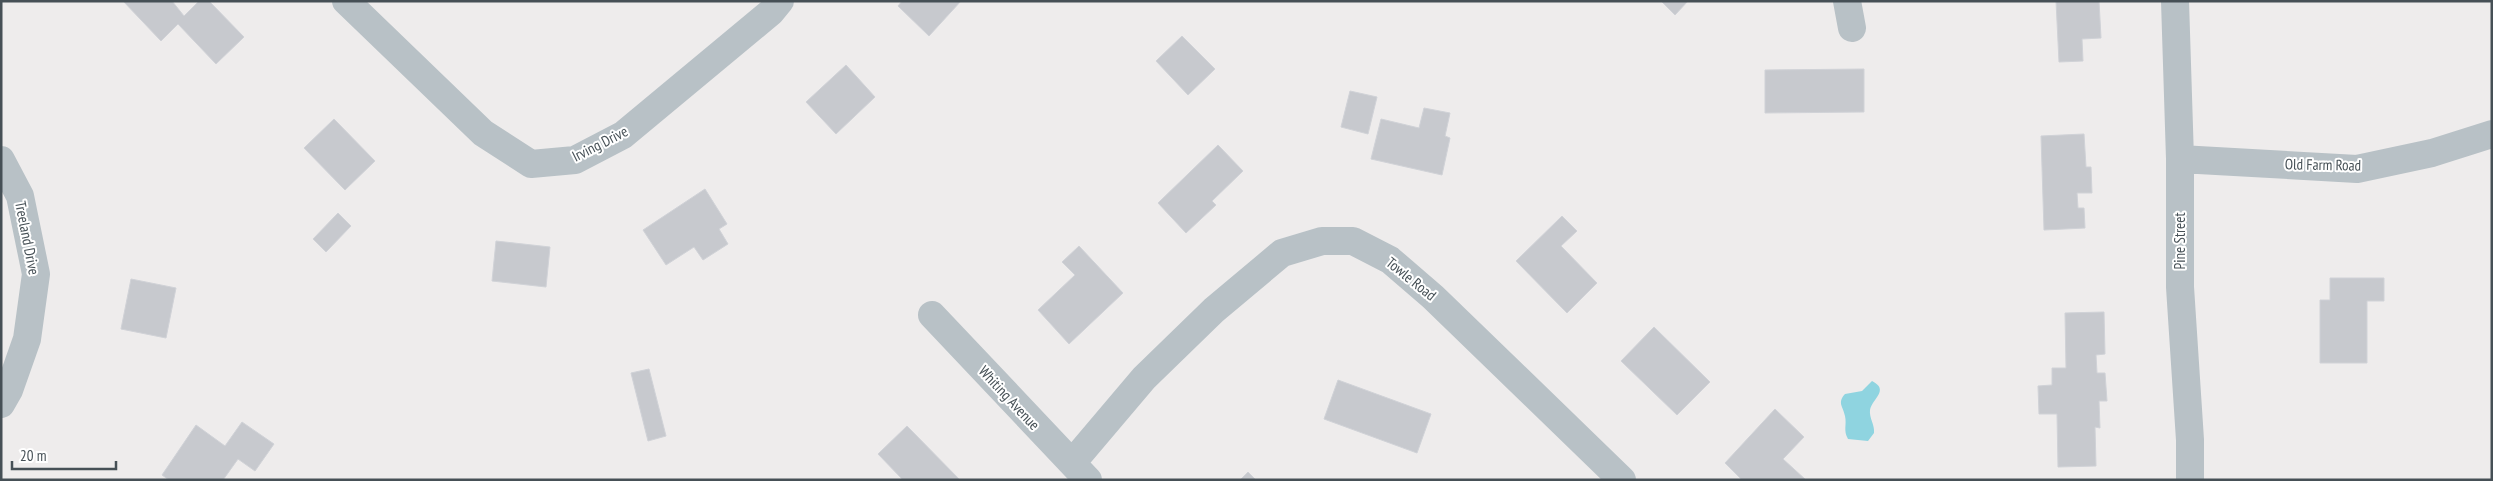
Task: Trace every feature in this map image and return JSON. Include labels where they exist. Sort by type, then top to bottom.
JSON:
[{"type":"street","name":"Irving Drive","points":[[346,1],[483,133],[531,164],[575,160],[623,135],[770,12],[780,1]]},
{"type":"street","points":[[1848,1],[1852,28]]},
{"type":"street","name":"Pine Street","points":[[2175,1],[2180,159],[2180,287],[2190,440],[2190,480]]},
{"type":"street","name":"Old Farm Road","points":[[2180,159],[2357,168],[2432,153],[2492,134]]},
{"type":"street","name":"Treeland Drive","points":[[1,160],[20,196],[36,274],[27,339],[9,390],[1,404]]},
{"type":"street","name":"Towle Road","points":[[1080,472],[1144,378],[1214,310],[1282,253],[1322,241],[1353,241],[1390,260],[1433,297],[1622,480]]},
{"type":"street","name":"Whiting Avenue","points":[[932,315],[1080,472]]},
{"type":"water","points":[[1872,381],[1880,388],[1870,410],[1874,433],[1868,441],[1848,439],[1841,400],[1845,394],[1862,391]]},
{"type":"building","points":[[123,1],[172,1],[184,16],[199,1],[209,1],[244,37],[216,64],[178,24],[161,41]]},
{"type":"building","points":[[902,1],[961,1],[929,36],[898,6]]},
{"type":"building","points":[[1661,1],[1688,1],[1675,15]]},
{"type":"building","points":[[2056,1],[2099,1],[2101,38],[2082,39],[2083,61],[2059,62]]},
{"type":"building","points":[[1182,36],[1215,69],[1188,95],[1156,61]]},
{"type":"building","points":[[846,65],[875,97],[836,134],[806,102]]},
{"type":"building","points":[[1864,69],[1864,112],[1765,113],[1765,70]]},
{"type":"building","points":[[1350,91],[1377,97],[1368,134],[1341,127]]},
{"type":"building","points":[[1424,108],[1450,113],[1445,136],[1450,138],[1442,175],[1371,159],[1381,119],[1419,128]]},
{"type":"building","points":[[334,119],[375,161],[345,190],[304,148]]},
{"type":"building","points":[[2084,134],[2086,167],[2091,167],[2092,193],[2077,193],[2078,208],[2084,208],[2085,228],[2044,230],[2041,136]]},
{"type":"building","points":[[1218,145],[1243,171],[1212,201],[1216,205],[1186,233],[1158,203]]},
{"type":"building","points":[[705,189],[727,224],[719,229],[728,244],[703,260],[694,247],[666,265],[643,230]]},
{"type":"building","points":[[338,213],[351,226],[326,252],[313,239]]},
{"type":"building","points":[[1562,216],[1577,231],[1561,246],[1597,283],[1567,313],[1516,261]]},
{"type":"building","points":[[496,241],[550,247],[546,287],[492,281]]},
{"type":"building","points":[[1079,246],[1123,293],[1069,344],[1038,310],[1075,275],[1062,262]]},
{"type":"building","points":[[2330,278],[2384,278],[2384,301],[2367,301],[2367,363],[2320,363],[2320,300],[2330,300]]},
{"type":"building","points":[[131,279],[176,288],[166,338],[121,329]]},
{"type":"building","points":[[2104,312],[2105,354],[2096,355],[2097,373],[2105,373],[2107,401],[2099,401],[2100,428],[2095,427],[2096,466],[2058,467],[2057,414],[2039,414],[2038,386],[2052,385],[2052,368],[2066,368],[2065,313]]},
{"type":"building","points":[[1654,327],[1710,382],[1677,415],[1621,361]]},
{"type":"building","points":[[649,369],[666,436],[648,441],[631,373]]},
{"type":"building","points":[[1338,380],[1431,414],[1417,453],[1324,419]]},
{"type":"building","points":[[1775,409],[1804,437],[1783,459],[1806,480],[1742,480],[1725,463]]},
{"type":"building","points":[[242,422],[274,444],[255,471],[238,459],[223,480],[169,480],[162,475],[196,425],[225,446]]},
{"type":"building","points":[[907,426],[960,480],[903,480],[878,454]]},
{"type":"building","points":[[1248,472],[1256,480],[1240,480]]}]
